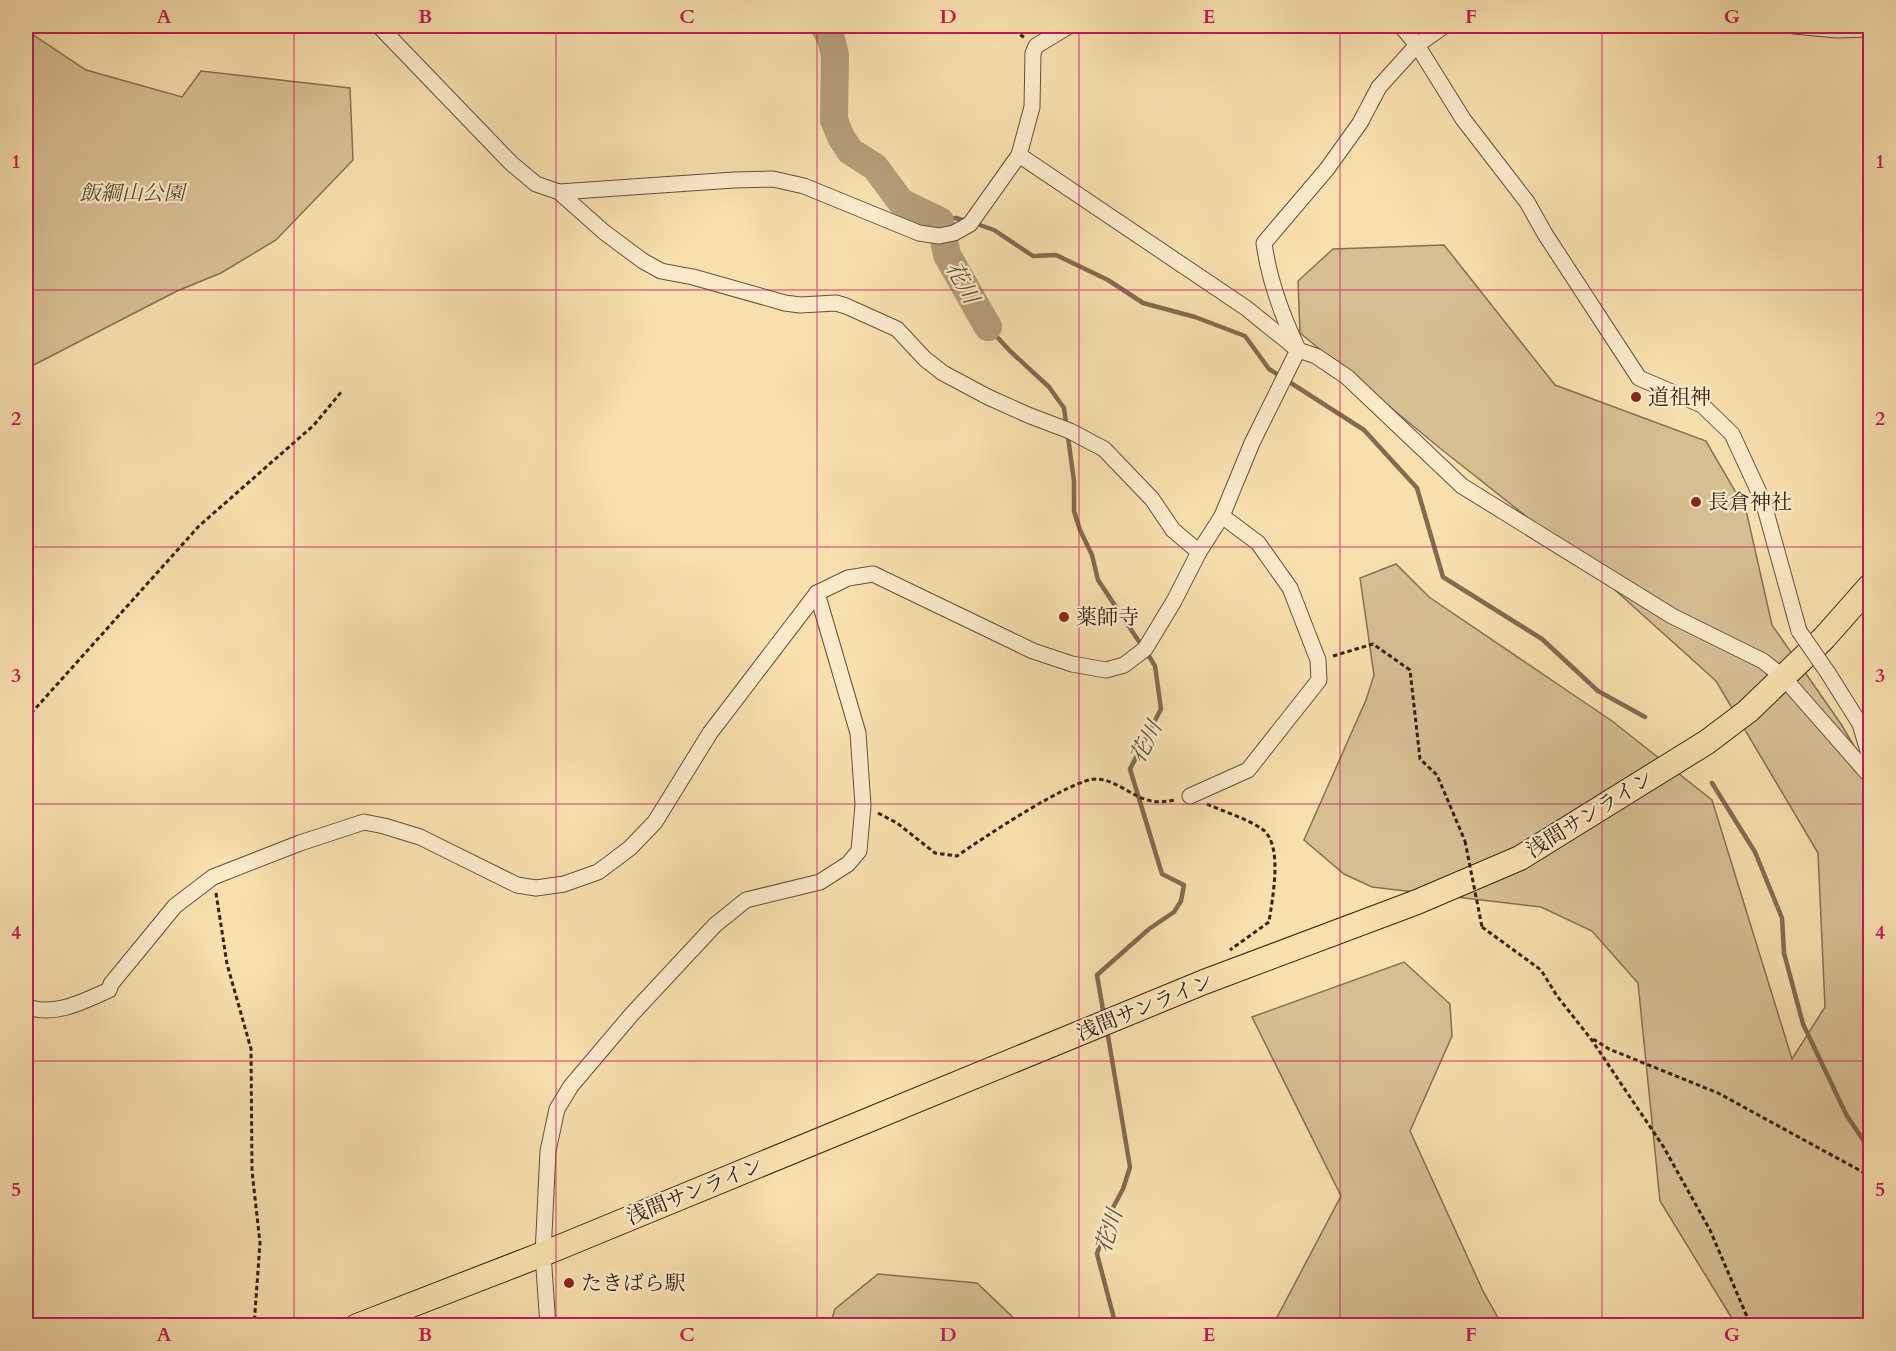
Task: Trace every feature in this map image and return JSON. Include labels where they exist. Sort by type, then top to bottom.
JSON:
[{"type":"main road","name":"浅間サンライン","points":[[357,1326],[543,1254],[1204,982],[1417,902],[1520,858],[1707,742],[1749,711],[1784,678],[1870,586]]},
{"type":"street","points":[[379,26],[511,164],[536,184],[559,192],[604,232],[643,261],[660,271],[693,277],[785,303],[800,305],[836,303],[897,329],[925,359],[943,373],[988,397],[1070,431],[1104,449],[1152,499],[1173,531],[1199,552]]},
{"type":"street","points":[[559,192],[773,179],[804,186],[919,233],[939,237],[954,233],[970,224],[1019,155],[1032,107],[1033,53],[1036,46],[1069,26]]},
{"type":"street","points":[[1401,26],[1417,45],[1463,119],[1527,202],[1545,234],[1639,378],[1702,405],[1732,434],[1763,501],[1799,631],[1860,724],[1870,758]]},
{"type":"street","points":[[1298,350],[1283,316],[1268,269],[1264,243],[1327,169],[1360,123],[1379,87],[1417,45],[1444,26]]},
{"type":"street","points":[[1794,26],[1837,30],[1870,29]]},
{"type":"street","points":[[1019,155],[1246,308],[1298,350],[1316,356],[1347,377],[1462,486],[1672,616],[1763,661],[1784,678],[1870,776]]},
{"type":"street","points":[[26,1005],[32,1008],[57,1009],[78,1004],[109,990],[111,984],[175,906],[213,877],[300,843],[364,822],[420,837],[517,885],[536,888],[564,884],[598,872],[630,848],[655,822],[710,733],[817,593],[848,578],[873,574],[1033,651],[1072,664],[1106,670],[1124,664],[1146,649],[1199,552],[1222,516],[1252,443],[1298,350]]},
{"type":"street","points":[[1190,796],[1248,770],[1319,680],[1318,660],[1290,588],[1258,543],[1222,516]]},
{"type":"street","points":[[548,1326],[543,1254],[548,1151],[557,1109],[571,1086],[632,1014],[715,925],[746,900],[820,882],[848,864],[859,851],[863,805],[858,733],[817,593]]},
{"type":"path","points":[[1008,26],[1036,46]]},
{"type":"path","points":[[26,719],[199,526],[314,425],[342,391]]},
{"type":"path","points":[[1318,660],[1373,644],[1410,670],[1420,759],[1437,776],[1465,841],[1482,927],[1541,970],[1557,996],[1591,1039],[1663,1146],[1710,1230],[1751,1326]]},
{"type":"path","points":[[863,805],[897,823],[935,853],[957,856],[988,834],[1045,801],[1095,778],[1153,802],[1190,796],[1264,830],[1271,844],[1277,869],[1269,922],[1225,953]]},
{"type":"path","points":[[213,877],[227,964],[251,1049],[252,1171],[260,1243],[254,1326]]},
{"type":"path","points":[[1591,1039],[1609,1049],[1718,1094],[1870,1176]]},
{"type":"green space","name":"飯綱山公園","points":[[26,30],[86,70],[182,97],[201,71],[350,88],[353,160],[276,240],[221,273],[177,291],[26,369]]},
{"type":"green space","points":[[1444,245],[1555,385],[1706,441],[1746,510],[1772,625],[1841,724],[1870,773],[1870,1325],[1736,1325],[1660,1201],[1638,983],[1592,931],[1541,907],[1372,887],[1344,874],[1304,840],[1366,700],[1374,675],[1360,578],[1396,564],[1429,597],[1612,721],[1712,800],[1792,1059],[1825,1007],[1818,853],[1716,681],[1584,562],[1300,333],[1298,281],[1333,249]]},
{"type":"green space","points":[[1404,962],[1450,1004],[1452,1036],[1410,1131],[1483,1291],[1502,1325],[1273,1325],[1341,1196],[1252,1017]]},
{"type":"green space","points":[[878,1274],[977,1283],[1021,1325],[830,1325],[835,1309]]},
{"type":"waterway","name":"花川","points":[[824,26],[831,39],[835,55],[834,120],[841,137],[850,151],[875,167],[901,202],[940,221],[947,255],[988,327]]},
{"type":"waterway","points":[[940,221],[956,218],[966,221]]},
{"type":"waterway","points":[[974,223],[994,230],[1033,256],[1056,255],[1108,280],[1143,303],[1195,317],[1245,336],[1269,369],[1364,430],[1417,488],[1443,577],[1542,639],[1598,691],[1645,717]]},
{"type":"waterway","name":"花川","points":[[988,327],[1049,387],[1064,408],[1074,481],[1074,511],[1080,530],[1092,555],[1098,580],[1142,646]]},
{"type":"waterway","name":"花川","points":[[1104,1016],[1097,975],[1149,929],[1174,912],[1181,901],[1184,885],[1162,874],[1130,769],[1161,709],[1155,666],[1147,653]]},
{"type":"waterway","points":[[1712,783],[1755,852],[1782,918],[1784,953],[1803,1024],[1847,1116],[1870,1150]]},
{"type":"waterway","name":"花川","points":[[1107,1030],[1130,1167],[1123,1189],[1109,1215],[1097,1254],[1116,1326]]},
{"type":"place","name":"道祖神","points":[[1636,397]]},
{"type":"place","name":"長倉神社","points":[[1696,502]]},
{"type":"place","name":"薬師寺","points":[[1064,617]]},
{"type":"place","name":"たきばら駅","points":[[569,1283]]}]
